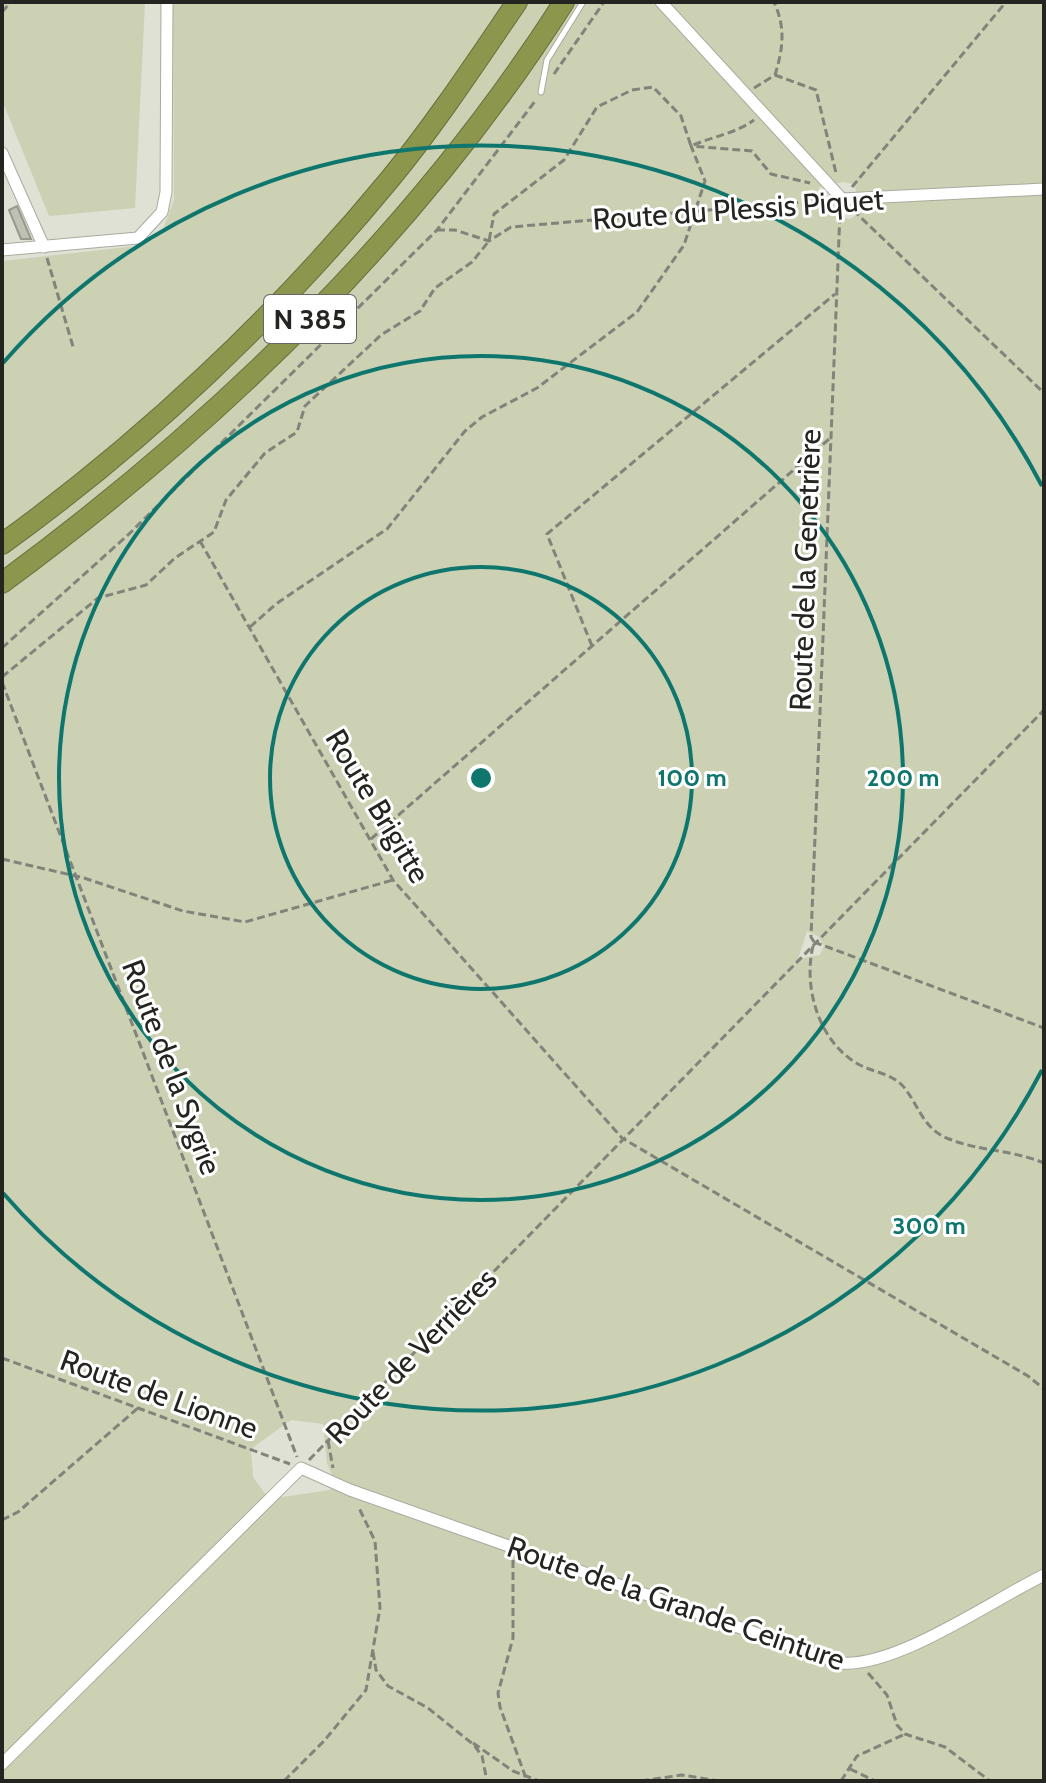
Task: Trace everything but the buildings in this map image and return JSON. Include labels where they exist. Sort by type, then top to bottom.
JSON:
[{"type":"highway","name":"N 385","points":[[2,544],[53,507],[199,381],[327,253],[391,177],[517,2]]},
{"type":"highway","name":"N 385","points":[[2,583],[145,472],[293,337],[420,195],[485,114],[564,2]]},
{"type":"street","points":[[2,250],[138,238],[162,212],[166,192],[167,2]]},
{"type":"street","points":[[661,2],[842,199]]},
{"type":"street","points":[[2,153],[44,247]]},
{"type":"street","name":"Route du Plessis Piquet","points":[[842,199],[1044,189]]},
{"type":"street","name":"Route de la Grande Ceinture","points":[[301,1468],[350,1490],[817,1657],[861,1665],[889,1657],[1044,1575]]},
{"type":"street","name":"Route de Verrières","points":[[2,1764],[301,1468]]},
{"type":"lane","points":[[541,92],[547,60],[583,2]]},
{"type":"path","points":[[2,12],[11,2]]},
{"type":"path","points":[[2,648],[129,534],[437,230],[604,2]]},
{"type":"path","points":[[745,93],[775,75],[783,47],[782,25],[774,2]]},
{"type":"path","points":[[1006,2],[842,199],[1044,393]]},
{"type":"path","name":"Route de la Genetrière","points":[[775,75],[816,90],[842,199],[829,439],[811,937],[814,942],[811,957],[815,1007],[827,1035],[842,1054],[893,1078],[904,1087],[922,1121],[935,1132],[950,1140],[1025,1155],[1044,1163]]},
{"type":"path","points":[[2,680],[98,598],[146,585],[214,532],[226,500],[265,453],[297,432],[305,406],[381,335],[420,311],[435,288],[472,262],[489,241],[494,214],[564,160],[597,107],[632,90],[653,87],[681,116],[705,181],[684,245],[637,312],[537,388],[465,431],[387,529],[276,604],[250,627]]},
{"type":"path","points":[[691,146],[743,128],[763,113]]},
{"type":"path","points":[[691,146],[740,147],[752,151],[771,174],[783,179],[830,185]]},
{"type":"path","name":"Route du Plessis Piquet","points":[[489,241],[511,227],[842,199]]},
{"type":"path","points":[[437,230],[455,230],[489,241]]},
{"type":"path","points":[[44,247],[74,350]]},
{"type":"path","points":[[592,646],[547,534],[837,293]]},
{"type":"path","points":[[371,839],[829,439]]},
{"type":"path","name":"Route Brigitte","points":[[200,541],[393,880],[622,1138],[1028,1376],[1044,1389]]},
{"type":"path","name":"Route de la Sygrie","points":[[2,680],[301,1468]]},
{"type":"path","name":"Route de Verrières","points":[[301,1468],[1044,710]]},
{"type":"path","points":[[2,859],[78,877],[183,911],[245,922],[393,880]]},
{"type":"path","points":[[814,942],[1044,1028]]},
{"type":"path","name":"Route de Lionne","points":[[2,1358],[301,1468]]},
{"type":"path","points":[[2,1520],[18,1512],[138,1408]]},
{"type":"path","points":[[328,1441],[335,1463],[329,1481]]},
{"type":"path","points":[[284,1781],[324,1741],[366,1690],[380,1608],[375,1541],[350,1490]]},
{"type":"path","points":[[513,1549],[513,1638],[498,1693],[500,1707],[527,1779]]},
{"type":"path","points":[[373,1649],[376,1670],[388,1686],[428,1708],[527,1779],[539,1781]]},
{"type":"path","points":[[861,1665],[887,1695],[897,1725],[905,1734],[945,1747],[990,1781]]},
{"type":"path","points":[[841,1781],[857,1756],[905,1734]]},
{"type":"path","points":[[466,1738],[482,1756],[487,1781]]},
{"type":"path","points":[[850,1769],[875,1781]]},
{"type":"path","points":[[641,1781],[682,1775],[719,1781]]},
{"type":"green space","points":[[2,2],[145,2],[135,208],[49,216],[2,100]]},
{"type":"green space","points":[[173,2],[1044,2],[1044,1781],[2,1781],[2,261],[137,246],[163,229],[174,200]],"holes":[[[843,182],[854,184],[862,211],[850,219],[821,210],[819,187]],[[807,931],[819,937],[824,946],[820,955],[798,959]],[[291,1420],[323,1424],[327,1463],[336,1485],[330,1490],[269,1499],[253,1477],[251,1449]]]}]
